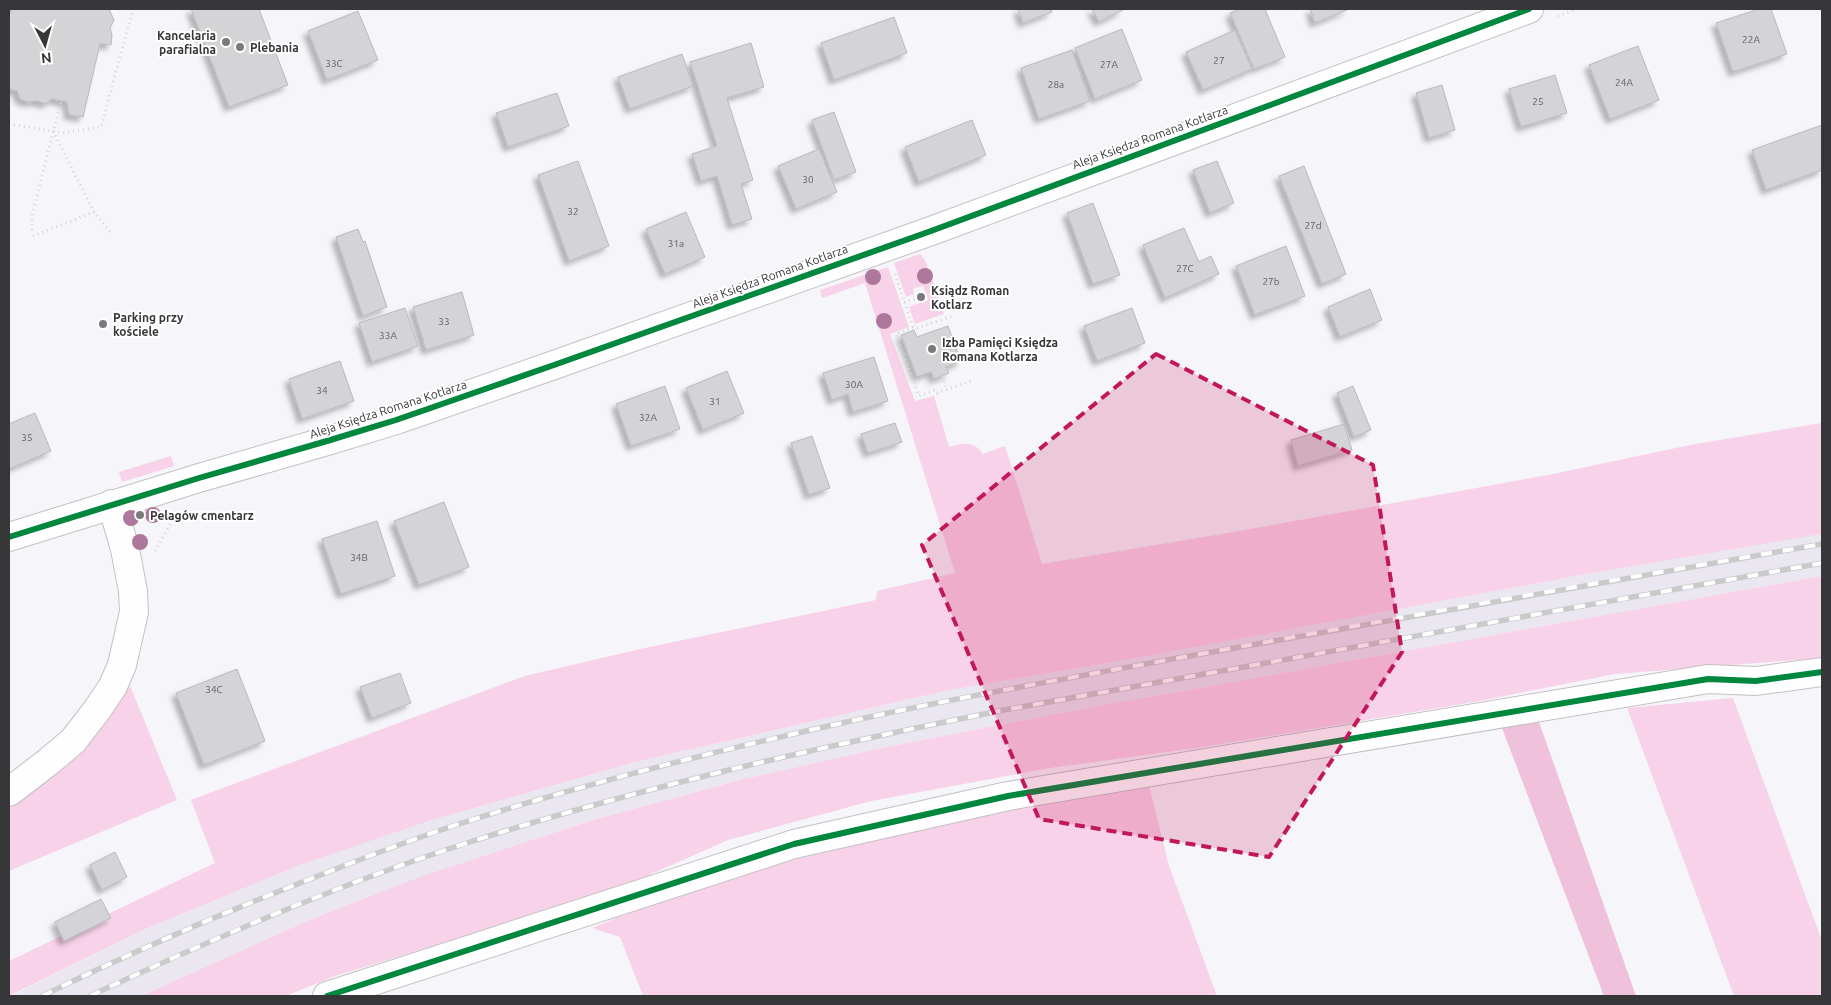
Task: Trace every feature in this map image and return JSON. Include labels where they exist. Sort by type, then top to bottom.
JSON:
[{"type":"street","name":"Aleja Księdza Romana Kotlarza","points":[[9,536],[353,433],[554,365],[931,231],[1529,9]]},
{"type":"street","points":[[9,792],[73,741],[113,686],[122,665],[134,612],[133,591],[125,548],[112,504]]},
{"type":"street","points":[[327,996],[794,844],[1008,796],[1708,679],[1756,681],[1822,672]]},
{"type":"path","points":[[9,124],[63,133],[101,127],[132,9]]},
{"type":"path","points":[[32,230],[32,216],[60,101]]},
{"type":"path","points":[[53,131],[94,212],[112,234]]},
{"type":"path","points":[[33,236],[94,212]]},
{"type":"path","points":[[893,270],[913,327]]},
{"type":"path","points":[[904,302],[918,298]]},
{"type":"path","points":[[953,316],[917,328],[913,327],[896,334],[919,396],[935,390],[937,393],[974,380]]},
{"type":"path","points":[[942,376],[947,390]]},
{"type":"path","points":[[133,591],[174,518],[174,511]]},
{"type":"highlighted area","points":[[1156,354],[1373,465],[1402,652],[1269,857],[1039,819],[922,545]]},
{"type":"shaded area","points":[[920,254],[925,260],[944,314],[915,324],[909,307],[928,300],[923,286],[913,289],[914,294],[906,297],[894,263]]},
{"type":"shaded area","points":[[888,267],[909,327],[890,334],[915,401],[934,396],[949,447],[968,444],[976,446],[983,454],[1005,446],[1042,564],[1234,532],[1553,474],[1690,445],[1822,423],[1822,534],[1581,575],[1158,654],[945,691],[635,762],[432,820],[300,865],[143,930],[9,996],[9,961],[215,863],[191,800],[525,676],[640,649],[876,600],[877,591],[955,573],[865,283],[822,298],[820,290]]},
{"type":"shaded area","points":[[171,456],[174,466],[122,482],[119,472]]},
{"type":"shaded area","points":[[1822,534],[1822,576],[1060,713],[877,749],[740,780],[593,820],[419,877],[307,921],[141,996],[11,996],[143,930],[300,865],[432,820],[635,762],[945,691],[1158,654],[1581,575]]},
{"type":"shaded area","points":[[1822,576],[1822,658],[1615,674],[1474,702],[1197,748],[1050,768],[871,801],[728,840],[611,892],[335,976],[286,996],[141,996],[307,921],[419,877],[593,820],[740,780],[877,749],[1060,713]]},
{"type":"shaded area","points":[[130,686],[177,800],[9,871],[9,805],[75,753]]},
{"type":"shaded area","points":[[1733,698],[1822,941],[1822,996],[1734,996],[1627,708]]},
{"type":"shaded area","points":[[1539,722],[1636,996],[1604,996],[1502,728]]},
{"type":"shaded area","points":[[1149,785],[1169,866],[1217,996],[643,996],[620,937],[592,928],[746,869],[1027,803]]},
{"type":"building","points":[[11,9],[109,9],[114,20],[110,28],[112,34],[111,45],[100,44],[83,117],[69,115],[67,102],[52,99],[46,104],[37,101],[27,102],[20,99],[17,91],[9,89],[9,17]]},
{"type":"building","name":"Plebania","points":[[191,9],[259,9],[288,85],[229,107]]},
{"type":"building","points":[[1018,9],[1051,9],[1052,12],[1023,23]]},
{"type":"building","points":[[1092,9],[1122,9],[1123,10],[1099,22]]},
{"type":"building","points":[[1240,9],[1265,9],[1285,57],[1254,69],[1230,13]]},
{"type":"building","points":[[1310,9],[1349,9],[1315,23]]},
{"type":"building","points":[[1759,9],[1771,9],[1787,54],[1733,72],[1716,23]]},
{"type":"building","points":[[358,11],[378,60],[327,80],[308,31]]},
{"type":"building","points":[[894,17],[907,53],[834,80],[821,43]]},
{"type":"building","points":[[1122,29],[1142,80],[1095,99],[1075,48]]},
{"type":"building","points":[[1235,30],[1252,69],[1203,90],[1186,52]]},
{"type":"building","points":[[751,43],[764,87],[727,98],[753,180],[741,184],[752,219],[732,225],[717,176],[701,181],[692,154],[717,146],[690,62]]},
{"type":"building","points":[[1638,46],[1659,100],[1610,119],[1589,65]]},
{"type":"building","points":[[1072,50],[1090,101],[1039,119],[1021,68]]},
{"type":"building","points":[[682,54],[693,86],[630,109],[618,77]]},
{"type":"building","points":[[1555,75],[1567,113],[1521,127],[1509,89]]},
{"type":"building","points":[[1442,85],[1455,130],[1429,138],[1416,93]]},
{"type":"building","points":[[557,93],[569,126],[508,147],[496,113]]},
{"type":"building","points":[[834,112],[856,172],[834,180],[812,120]]},
{"type":"building","points":[[972,120],[986,155],[919,182],[905,147]]},
{"type":"building","points":[[1822,125],[1822,170],[1766,190],[1752,150]]},
{"type":"building","points":[[819,149],[837,192],[796,209],[778,166]]},
{"type":"building","points":[[578,161],[609,246],[569,261],[538,175]]},
{"type":"building","points":[[1217,161],[1234,203],[1210,213],[1193,170]]},
{"type":"building","points":[[1304,166],[1346,274],[1322,284],[1279,176]]},
{"type":"building","points":[[1093,203],[1120,275],[1093,284],[1067,213]]},
{"type":"building","points":[[686,212],[705,257],[665,274],[646,229]]},
{"type":"building","points":[[1184,228],[1199,262],[1211,256],[1219,274],[1165,298],[1143,245]]},
{"type":"building","points":[[358,229],[363,242],[365,241],[387,307],[363,316],[336,237]]},
{"type":"building","points":[[1286,246],[1305,296],[1255,315],[1236,266]]},
{"type":"building","points":[[1370,289],[1382,320],[1340,337],[1328,307]]},
{"type":"building","points":[[462,292],[474,335],[426,350],[413,307]]},
{"type":"building","points":[[405,308],[418,346],[372,362],[359,323]]},
{"type":"building","points":[[1132,308],[1145,343],[1097,361],[1084,326]]},
{"type":"building","name":"Izba Pamięci Księdza Romana Kotlarza","points":[[948,326],[961,361],[946,367],[949,373],[934,379],[931,372],[917,377],[901,335],[914,330],[917,337]]},
{"type":"building","points":[[874,357],[888,401],[853,412],[848,394],[832,400],[823,373]]},
{"type":"building","points":[[340,361],[354,401],[302,419],[289,379]]},
{"type":"building","points":[[727,371],[744,413],[703,430],[686,388]]},
{"type":"building","points":[[665,386],[680,429],[631,446],[616,404]]},
{"type":"building","points":[[1353,386],[1371,430],[1354,437],[1337,393]]},
{"type":"building","points":[[35,413],[51,451],[9,469],[9,424]]},
{"type":"building","points":[[895,423],[902,442],[868,453],[861,434]]},
{"type":"building","points":[[1344,424],[1352,450],[1298,466],[1291,440]]},
{"type":"building","points":[[812,436],[830,488],[809,495],[791,443]]},
{"type":"building","points":[[444,502],[469,567],[419,585],[394,521]]},
{"type":"building","points":[[377,521],[395,576],[341,594],[322,539]]},
{"type":"building","points":[[237,669],[265,741],[204,765],[176,693]]},
{"type":"building","points":[[400,673],[411,703],[372,718],[360,687]]},
{"type":"building","points":[[115,852],[127,877],[102,890],[90,865]]},
{"type":"building","points":[[101,899],[111,918],[64,941],[55,922]]},
{"type":"railway","points":[[42,996],[146,947],[216,917],[392,847],[513,807],[666,765],[822,727],[990,693],[1343,628],[1822,544]]},
{"type":"railway","points":[[90,996],[230,933],[373,875],[536,822],[735,768],[1004,710],[1822,563]]},
{"type":"cycle path","points":[[9,537],[396,420],[931,231],[1529,9]]},
{"type":"cycle path","points":[[327,996],[794,844],[1008,796],[1708,679],[1756,681],[1822,672]]},
{"type":"place","name":"Kancelaria parafialna","points":[[226,42]]},
{"type":"place","name":"Plebania","points":[[240,47]]},
{"type":"place","name":"Ksiądz Roman Kotlarz","points":[[921,297]]},
{"type":"place","name":"Parking przy kościele","points":[[103,324]]},
{"type":"place","name":"Izba Pamięci Księdza Romana Kotlarza","points":[[932,349]]},
{"type":"place","name":"Pelagów cmentarz","points":[[140,515]]}]
